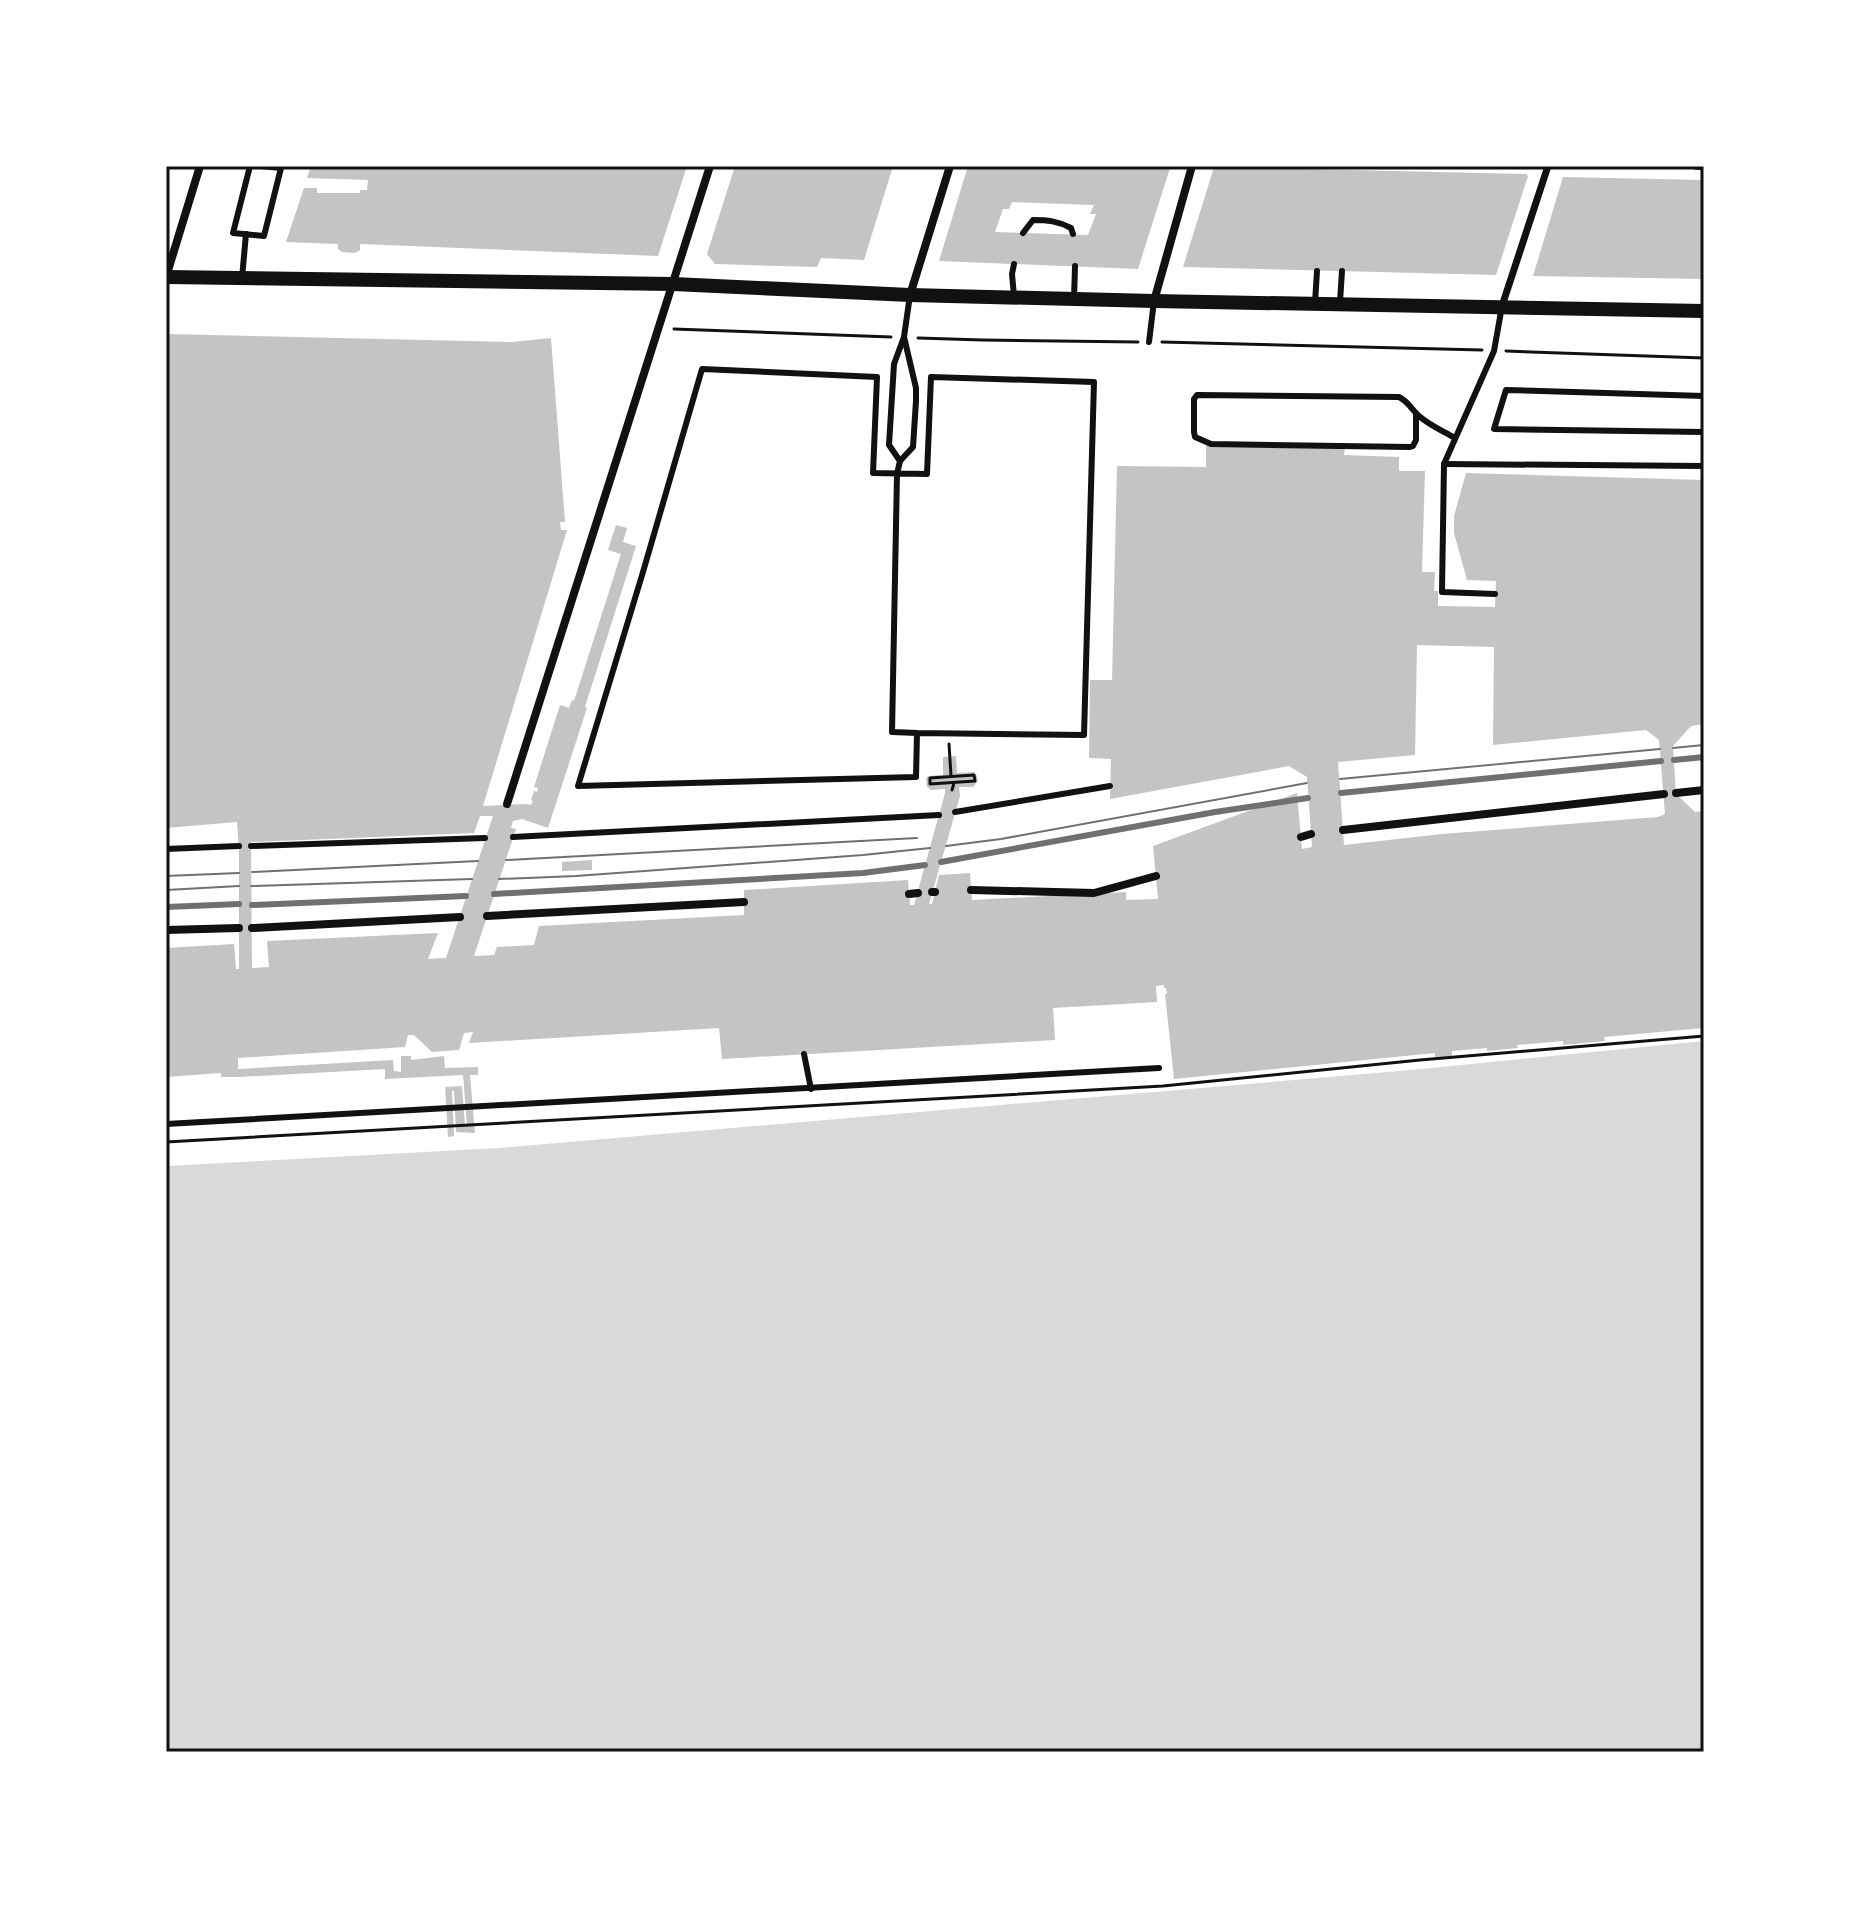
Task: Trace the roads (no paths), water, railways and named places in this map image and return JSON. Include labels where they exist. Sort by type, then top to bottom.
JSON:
[{"type":"street","points":[[200,166],[166,277],[673,284],[910,295],[1704,311]]},
{"type":"street","points":[[507,804],[710,166]]},
{"type":"street","points":[[910,295],[950,166]]},
{"type":"street","points":[[1154,301],[1192,166]]},
{"type":"street","points":[[1502,306],[1548,166]]},
{"type":"street","points":[[1695,166],[1704,167]]},
{"type":"street","points":[[1676,793],[1704,790]]},
{"type":"street","points":[[1343,830],[1664,794]]},
{"type":"street","points":[[1301,837],[1311,834]]},
{"type":"street","points":[[971,890],[1094,893],[1156,876]]},
{"type":"street","points":[[487,916],[744,902]]},
{"type":"street","points":[[252,928],[460,917]]},
{"type":"street","points":[[166,930],[239,928]]},
{"type":"lane","points":[[250,166],[233,233],[264,236],[281,168],[261,166]]},
{"type":"lane","points":[[1023,233],[1033,220],[1044,220],[1061,223],[1071,228],[1073,234]]},
{"type":"lane","points":[[242,279],[246,234]]},
{"type":"lane","points":[[1014,264],[1014,297]]},
{"type":"lane","points":[[1074,299],[1075,266]]},
{"type":"lane","points":[[1315,305],[1317,271]]},
{"type":"lane","points":[[1340,305],[1342,271]]},
{"type":"lane","points":[[900,461],[889,445],[894,364],[904,337],[910,295]]},
{"type":"lane","points":[[1149,342],[1154,301]]},
{"type":"lane","points":[[1495,594],[1442,592],[1444,464],[1494,351],[1502,306]]},
{"type":"lane","points":[[904,337],[916,401],[913,447],[900,461],[897,474],[892,732],[1084,735],[1094,382],[931,377],[927,474],[897,474],[873,473],[877,377],[702,369],[578,786],[916,777],[917,733]]},
{"type":"lane","points":[[1704,396],[1506,390],[1494,429],[1704,432]]},
{"type":"lane","points":[[1416,413],[1416,440],[1410,447],[1211,444],[1195,437],[1194,432],[1194,399],[1197,395],[1399,397],[1406,400],[1416,413],[1455,438]]},
{"type":"lane","points":[[1444,464],[1704,466]]},
{"type":"lane","points":[[955,812],[1110,786]]},
{"type":"lane","points":[[513,837],[939,815]]},
{"type":"lane","points":[[251,846],[485,838]]},
{"type":"lane","points":[[166,849],[239,846]]},
{"type":"lane","points":[[804,1054],[811,1089]]},
{"type":"lane","points":[[166,1124],[1159,1068]]},
{"type":"tram line","points":[[1673,748],[1704,745]]},
{"type":"tram line","points":[[1340,779],[1660,749]]},
{"type":"tram line","points":[[946,846],[1001,839],[1307,783]]},
{"type":"tram line","points":[[506,860],[917,838]]},
{"type":"tram line","points":[[499,879],[576,876],[930,848]]},
{"type":"tram line","points":[[252,872],[478,861]]},
{"type":"tram line","points":[[166,876],[239,873]]},
{"type":"tram line","points":[[251,886],[472,879]]},
{"type":"tram line","points":[[166,890],[239,886]]},
{"type":"railway","points":[[1674,760],[1704,757]]},
{"type":"railway","points":[[1341,793],[1661,761]]},
{"type":"railway","points":[[941,862],[1308,798]]},
{"type":"railway","points":[[494,894],[863,873],[925,865]]},
{"type":"railway","points":[[252,905],[466,896]]},
{"type":"railway","points":[[166,907],[239,904]]}]
